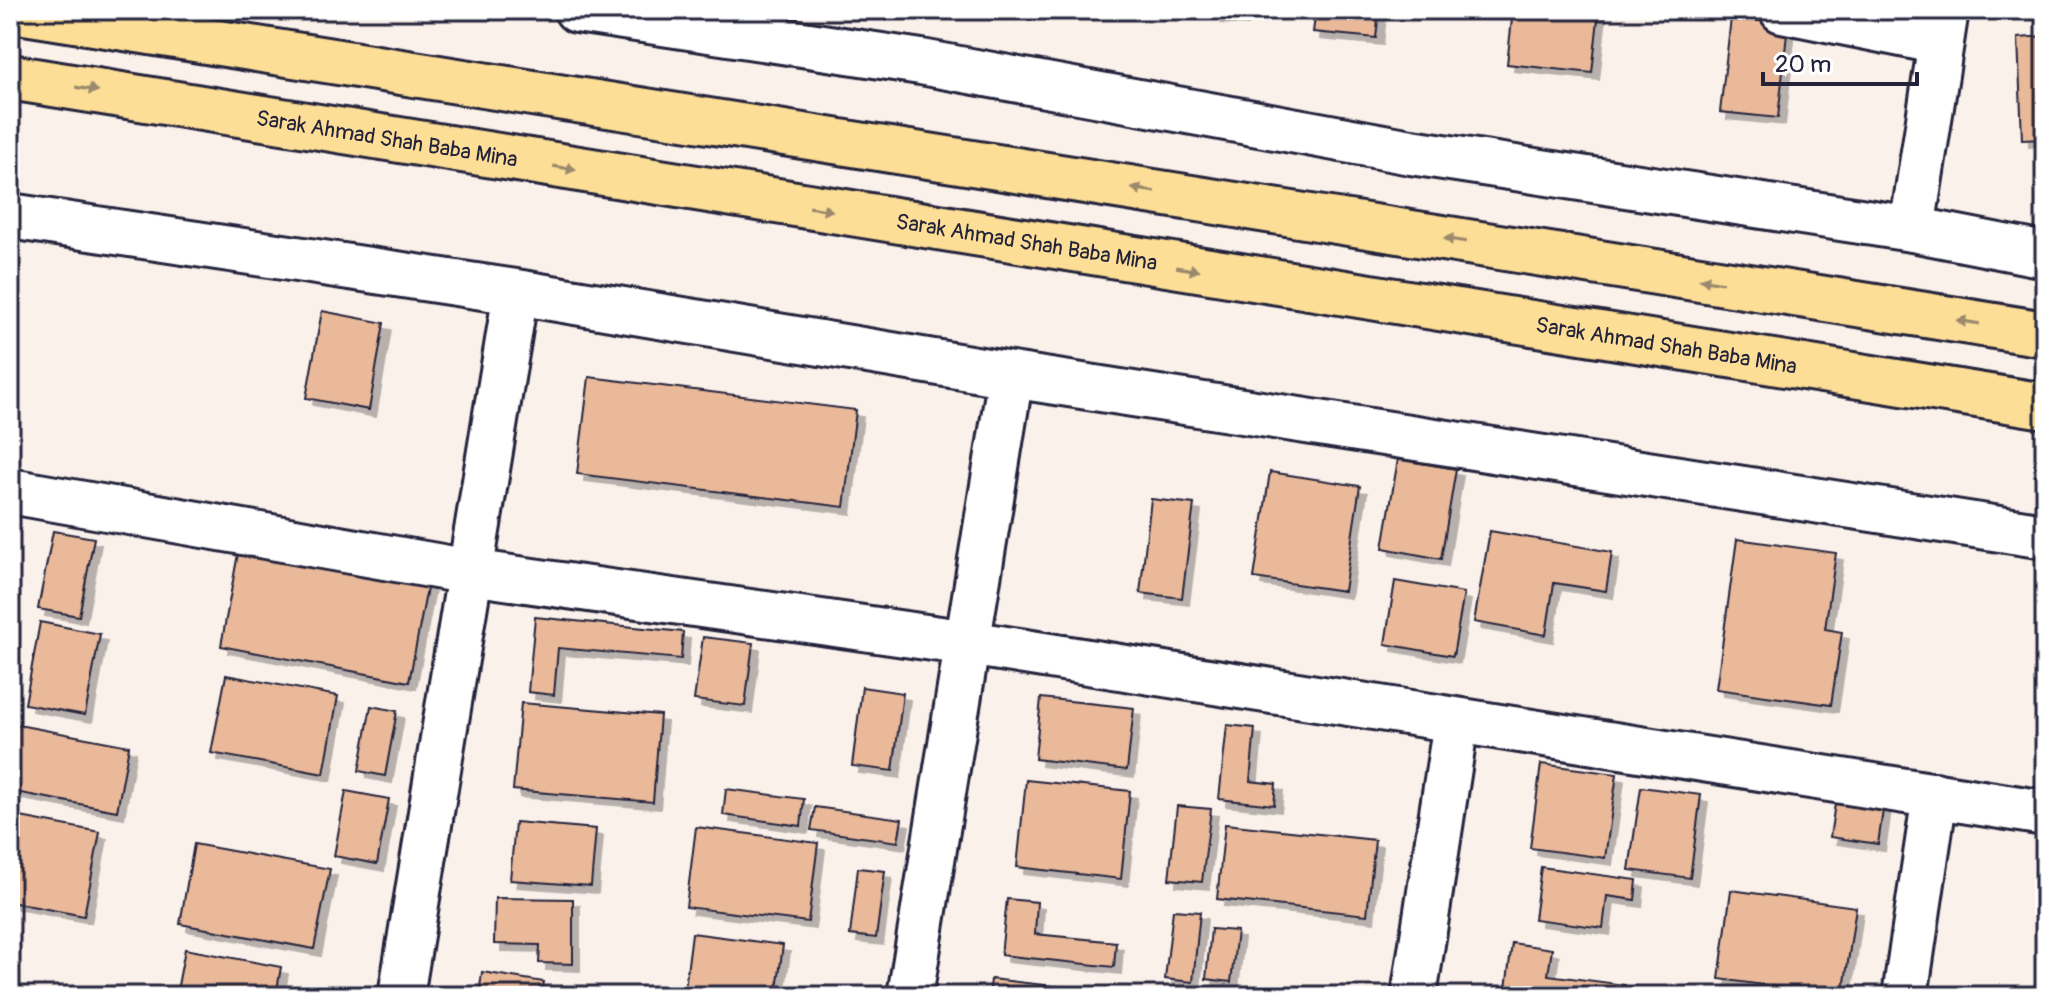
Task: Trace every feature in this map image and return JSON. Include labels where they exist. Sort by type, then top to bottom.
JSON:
[{"type":"highway","points":[[12,10],[2045,334]]},
{"type":"highway","name":"Sarak Ahmad Shah Baba Mina","points":[[10,77],[2045,406]]},
{"type":"street","points":[[577,10],[921,62],[1411,152],[1912,229],[2045,255]]},
{"type":"street","points":[[1782,10],[1944,26],[1912,229]]},
{"type":"street","points":[[10,216],[516,292],[1011,375],[2045,536]]},
{"type":"street","points":[[401,996],[516,292]]},
{"type":"street","points":[[910,996],[1011,375]]},
{"type":"street","points":[[10,491],[470,572],[968,643],[2045,813]]},
{"type":"street","points":[[1414,996],[1456,722]]},
{"type":"street","points":[[1905,996],[1935,795]]},
{"type":"building","points":[[1215,10],[1242,10],[1241,18],[1214,16]]},
{"type":"building","points":[[1316,10],[1379,10],[1376,38],[1313,32]]},
{"type":"building","points":[[1513,10],[1599,10],[1592,73],[1507,64]]},
{"type":"building","points":[[1731,18],[1788,24],[1778,118],[1720,112]]},
{"type":"building","points":[[2045,36],[2045,139],[2022,140],[2018,38]]},
{"type":"building","points":[[322,311],[384,323],[369,410],[306,398]]},
{"type":"building","points":[[589,377],[856,410],[844,507],[577,474]]},
{"type":"building","points":[[1398,459],[1456,469],[1441,559],[1383,548]]},
{"type":"building","points":[[1270,472],[1360,486],[1344,591],[1254,578]]},
{"type":"building","points":[[1151,499],[1194,504],[1182,598],[1140,593]]},
{"type":"building","points":[[53,531],[94,538],[79,616],[38,609]]},
{"type":"building","points":[[1490,531],[1612,552],[1606,591],[1554,583],[1546,635],[1474,622]]},
{"type":"building","points":[[1737,539],[1836,553],[1825,629],[1842,632],[1831,705],[1716,689]]},
{"type":"building","points":[[239,548],[428,583],[409,682],[221,646]]},
{"type":"building","points":[[1395,581],[1464,593],[1453,656],[1385,644]]},
{"type":"building","points":[[535,617],[683,632],[681,659],[558,648],[554,695],[528,692]]},
{"type":"building","points":[[40,622],[100,634],[85,715],[25,704]]},
{"type":"building","points":[[703,637],[753,643],[745,706],[694,700]]},
{"type":"building","points":[[226,675],[338,696],[324,774],[211,753]]},
{"type":"building","points":[[862,687],[903,693],[893,771],[852,766]]},
{"type":"building","points":[[1041,698],[1134,708],[1127,770],[1035,759]]},
{"type":"building","points":[[521,703],[660,715],[653,802],[513,790]]},
{"type":"building","points":[[371,706],[397,711],[385,776],[359,771]]},
{"type":"building","points":[[13,724],[129,746],[117,811],[10,791]]},
{"type":"building","points":[[1227,725],[1255,728],[1250,781],[1276,784],[1274,805],[1219,799]]},
{"type":"building","points":[[1541,764],[1617,774],[1605,858],[1530,848]]},
{"type":"building","points":[[1026,780],[1130,791],[1121,879],[1017,867]]},
{"type":"building","points":[[1641,787],[1701,795],[1690,878],[1629,870]]},
{"type":"building","points":[[726,789],[804,799],[801,826],[723,815]]},
{"type":"building","points":[[1837,790],[1885,797],[1878,844],[1830,837]]},
{"type":"building","points":[[346,791],[389,799],[377,864],[334,856]]},
{"type":"building","points":[[1177,806],[1211,809],[1202,882],[1169,879]]},
{"type":"building","points":[[815,807],[902,819],[898,842],[811,830]]},
{"type":"building","points":[[10,815],[100,832],[84,916],[10,902]]},
{"type":"building","points":[[515,822],[596,829],[591,886],[510,880]]},
{"type":"building","points":[[1225,824],[1375,840],[1367,915],[1217,899]]},
{"type":"building","points":[[696,827],[818,843],[808,922],[686,907]]},
{"type":"building","points":[[194,844],[330,869],[314,949],[180,924]]},
{"type":"building","points":[[1541,867],[1637,880],[1635,900],[1607,896],[1603,928],[1534,919]]},
{"type":"building","points":[[858,868],[885,871],[876,938],[850,935]]},
{"type":"building","points":[[1731,890],[1856,907],[1843,996],[1719,979]]},
{"type":"building","points":[[495,898],[573,899],[573,964],[539,963],[540,945],[494,944]]},
{"type":"building","points":[[1007,899],[1037,902],[1035,934],[1116,942],[1114,967],[1001,955]]},
{"type":"building","points":[[1173,910],[1200,912],[1193,982],[1165,979]]},
{"type":"building","points":[[1211,929],[1237,931],[1231,982],[1206,979]]},
{"type":"building","points":[[692,933],[783,945],[777,990],[808,996],[684,996]]},
{"type":"building","points":[[1512,943],[1552,949],[1548,975],[1625,985],[1624,996],[1505,996]]},
{"type":"building","points":[[185,949],[281,967],[276,996],[176,996]]},
{"type":"building","points":[[482,972],[544,982],[541,996],[479,996]]},
{"type":"building","points":[[991,979],[1127,994],[989,996]]},
{"type":"building","points":[[10,987],[59,996],[10,996]]}]
